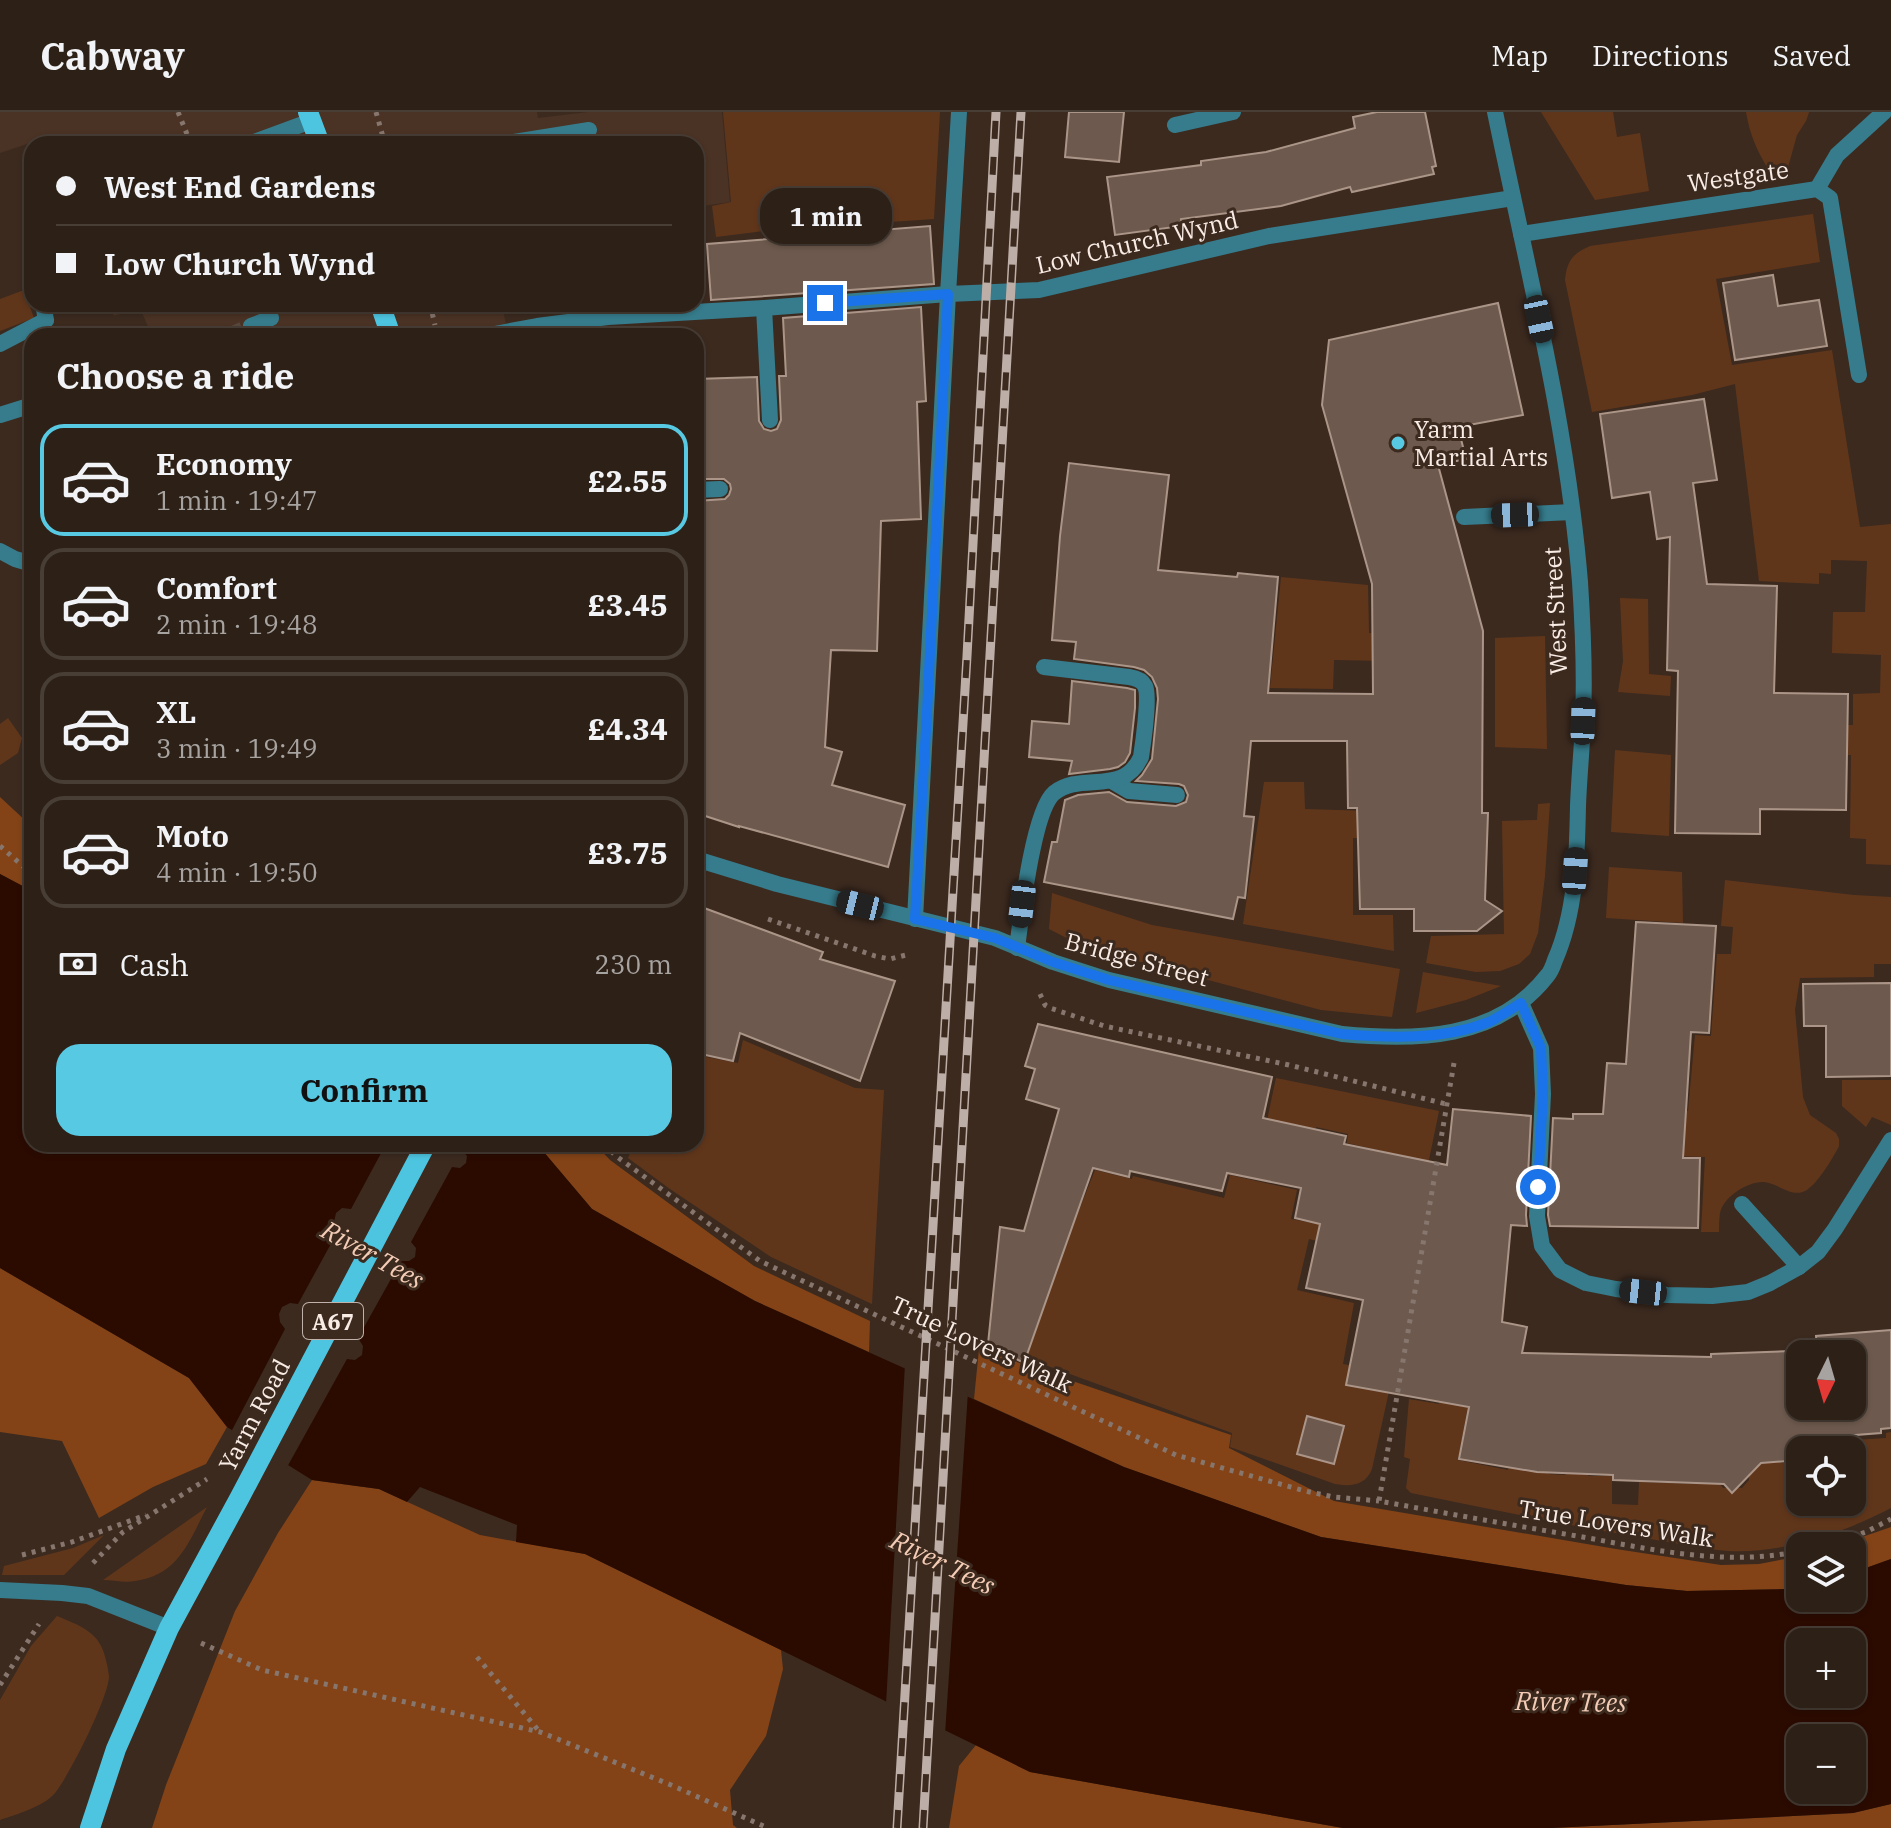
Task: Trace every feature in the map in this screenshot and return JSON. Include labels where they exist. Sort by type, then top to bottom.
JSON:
[{"type":"main road","points":[[310,116],[317,136]]},
{"type":"main road","name":"Yarm Road","points":[[169,1628],[422,1152]]},
{"type":"main road","name":"A67","points":[[90,1828],[116,1749],[169,1628]]},
{"type":"street","points":[[915,919],[959,112]]},
{"type":"street","points":[[1175,125],[1233,112]]},
{"type":"street","name":"West Street","points":[[1495,112],[1557,406],[1580,582],[1584,678],[1573,900],[1563,942],[1549,974],[1521,1003]]},
{"type":"street","points":[[1817,189],[1837,155],[1884,112]]},
{"type":"street","points":[[266,136],[310,116]]},
{"type":"street","points":[[551,136],[589,130]]},
{"type":"street","name":"Westgate","points":[[1521,234],[1817,189],[1830,198],[1859,375]]},
{"type":"street","name":"Low Church Wynd","points":[[704,311],[1039,290],[1269,236],[1513,198]]},
{"type":"street","points":[[764,308],[770,420]]},
{"type":"street","points":[[31,328],[46,320],[44,312]]},
{"type":"street","name":"Low Church Wynd","points":[[526,328],[608,317],[695,312]]},
{"type":"street","points":[[251,326],[271,318]]},
{"type":"street","points":[[0,344],[24,331]]},
{"type":"street","points":[[0,415],[24,408]]},
{"type":"street","points":[[704,490],[720,489]]},
{"type":"street","points":[[1464,517],[1572,512]]},
{"type":"street","points":[[0,551],[24,562]]},
{"type":"street","points":[[1017,948],[1025,881],[1049,799],[1066,786],[1122,778],[1137,766],[1141,757],[1147,693],[1146,687],[1137,678],[1044,667]]},
{"type":"street","points":[[1112,781],[1129,791],[1177,795]]},
{"type":"street","name":"Bridge Street","points":[[704,861],[777,884],[995,938],[1109,980],[1316,1029],[1371,1037],[1459,1031],[1492,1021],[1521,1003]]},
{"type":"street","points":[[1521,1003],[1541,1048],[1543,1094],[1537,1216],[1542,1246],[1560,1270],[1586,1283],[1667,1295],[1712,1296],[1748,1292],[1770,1283],[1818,1252],[1891,1140]]},
{"type":"street","points":[[1742,1204],[1799,1267]]},
{"type":"street","points":[[0,1590],[88,1596],[169,1628]]},
{"type":"path","points":[[178,112],[188,136]]},
{"type":"path","points":[[376,112],[383,136]]},
{"type":"path","points":[[432,312],[435,325]]},
{"type":"path","points":[[0,846],[24,867]]},
{"type":"path","points":[[1379,1501],[1459,1031]]},
{"type":"path","name":"True Lovers Walk","points":[[612,1152],[760,1261],[1176,1455],[1334,1497],[1379,1501],[1645,1548],[1727,1558],[1786,1554]]},
{"type":"path","points":[[14,1557],[72,1542],[158,1510]]},
{"type":"path","points":[[1866,1532],[1891,1519]]},
{"type":"path","points":[[169,1628],[262,1670],[540,1732],[768,1828]]},
{"type":"path","points":[[477,1657],[540,1732]]},
{"type":"shaded area","points":[[0,112],[537,112],[538,118],[588,112],[722,112],[730,202],[704,206],[704,136],[24,136],[24,145],[0,153]]},
{"type":"shaded area","points":[[723,112],[940,112],[934,219],[716,237],[712,206],[731,202]]},
{"type":"shaded area","points":[[1541,112],[1613,112],[1617,137],[1640,133],[1649,191],[1595,200]]},
{"type":"shaded area","points":[[1746,112],[1809,112],[1797,135],[1785,178],[1774,179],[1753,140]]},
{"type":"shaded area","points":[[1813,214],[1820,262],[1716,279],[1732,365],[1832,350],[1860,527],[1891,524],[1891,865],[1866,864],[1866,839],[1850,838],[1851,755],[1762,754],[1762,724],[1853,725],[1853,694],[1880,693],[1881,655],[1832,653],[1833,612],[1865,612],[1867,561],[1831,560],[1831,574],[1819,573],[1819,584],[1759,581],[1735,384],[1692,395],[1592,412],[1565,280],[1572,259],[1590,246]]},
{"type":"shaded area","points":[[24,290],[24,312],[32,312],[34,318],[0,331],[0,299]]},
{"type":"shaded area","points":[[142,312],[504,312],[506,328],[149,328]]},
{"type":"shaded area","points":[[582,323],[583,328],[554,328]]},
{"type":"shaded area","points":[[1281,577],[1368,585],[1369,633],[1389,634],[1390,661],[1334,660],[1333,689],[1270,688]]},
{"type":"shaded area","points":[[1620,598],[1648,599],[1649,674],[1671,676],[1670,696],[1618,692],[1623,661]]},
{"type":"shaded area","points":[[1545,636],[1547,749],[1495,747],[1495,638]]},
{"type":"shaded area","points":[[8,718],[22,738],[18,753],[0,765],[0,724]]},
{"type":"shaded area","points":[[1615,750],[1671,755],[1669,836],[1611,832]]},
{"type":"shaded area","points":[[1264,782],[1304,782],[1305,809],[1403,812],[1402,838],[1353,838],[1353,915],[1393,915],[1394,951],[1243,924]]},
{"type":"shaded area","points":[[0,797],[24,819],[24,887],[0,874]]},
{"type":"shaded area","points":[[1550,803],[1538,933],[1530,954],[1519,964],[1500,971],[1476,972],[1426,963],[1431,936],[1504,934],[1502,821],[1537,820],[1538,804]]},
{"type":"shaded area","points":[[1609,867],[1682,872],[1683,923],[1606,918]]},
{"type":"shaded area","points":[[1725,880],[1891,897],[1891,964],[1874,964],[1874,977],[1800,978],[1795,1010],[1803,1097],[1810,1115],[1836,1133],[1839,1146],[1810,1188],[1795,1193],[1769,1183],[1751,1184],[1737,1191],[1722,1207],[1719,1232],[1701,1232],[1705,1157],[1638,1155],[1638,1112],[1688,1111],[1695,1035],[1711,1036],[1717,954],[1731,954],[1733,927],[1721,926]]},
{"type":"shaded area","points":[[1052,893],[1152,925],[1400,969],[1392,1017],[1321,1010],[1084,947],[1049,929]]},
{"type":"shaded area","points":[[1423,972],[1501,986],[1466,1000],[1416,1013]]},
{"type":"shaded area","points":[[704,1038],[709,1043],[706,1057],[738,1063],[743,1040],[855,1088],[884,1090],[872,1304],[771,1257],[628,1158],[631,1152],[704,1152]]},
{"type":"shaded area","points":[[1276,1078],[1439,1111],[1412,1243],[1352,1249],[1309,1239],[1297,1290],[1354,1303],[1343,1364],[1393,1373],[1372,1469],[1366,1479],[1352,1485],[1335,1484],[1230,1447],[1232,1433],[1026,1358],[1095,1170],[1224,1198],[1230,1175],[1297,1190],[1291,1219],[1318,1224],[1325,1195],[1374,1206],[1386,1152],[1347,1143],[1348,1134],[1316,1127],[1313,1136],[1266,1125]]},
{"type":"shaded area","points":[[1842,1080],[1891,1080],[1891,1125],[1872,1117],[1866,1127],[1842,1106]]},
{"type":"shaded area","points":[[544,1152],[602,1152],[754,1266],[870,1321],[869,1352],[755,1301],[592,1209]]},
{"type":"shaded area","points":[[0,1268],[189,1378],[227,1427],[206,1464],[153,1487],[99,1518],[62,1441],[0,1432]]},
{"type":"shaded area","points":[[979,1349],[1231,1435],[1229,1448],[1334,1501],[1721,1565],[1759,1564],[1786,1559],[1786,1589],[1687,1591],[1626,1585],[1321,1537],[1124,1467],[974,1399]]},
{"type":"shaded area","points":[[1441,1395],[1469,1400],[1458,1460],[1508,1470],[1513,1449],[1543,1465],[1549,1474],[1565,1475],[1588,1451],[1588,1476],[1612,1476],[1612,1504],[1638,1505],[1639,1482],[1697,1484],[1699,1433],[1716,1479],[1723,1488],[1742,1488],[1749,1480],[1748,1456],[1779,1456],[1780,1463],[1786,1463],[1786,1516],[1866,1516],[1866,1439],[1886,1438],[1886,1433],[1891,1432],[1891,1508],[1835,1532],[1786,1532],[1786,1546],[1728,1551],[1586,1528],[1411,1493],[1406,1488],[1410,1459],[1404,1457],[1409,1399],[1439,1404]]},
{"type":"shaded area","points":[[312,1480],[379,1489],[480,1535],[585,1554],[781,1650],[783,1669],[766,1736],[730,1790],[733,1825],[737,1828],[152,1828],[235,1611],[278,1533]]},
{"type":"shaded area","points":[[207,1507],[188,1544],[162,1572],[135,1581],[103,1580]]},
{"type":"shaded area","points":[[1891,1527],[1891,1559],[1866,1568],[1866,1536]]},
{"type":"shaded area","points":[[104,1535],[64,1575],[2,1575],[4,1566],[73,1548]]},
{"type":"shaded area","points":[[57,1616],[93,1635],[102,1649],[109,1676],[103,1701],[55,1793],[37,1806],[0,1820],[0,1700],[31,1646]]},
{"type":"shaded area","points":[[976,1745],[1030,1772],[1343,1828],[949,1828],[959,1766]]},
{"type":"shaded area","points":[[1891,1804],[1891,1828],[1551,1828],[1853,1813]]},
{"type":"water","name":"River Tees","points":[[0,874],[24,887],[24,1152],[544,1152],[592,1209],[755,1301],[1124,1467],[1321,1537],[1626,1585],[1687,1591],[1786,1589],[1786,1612],[1866,1612],[1866,1568],[1891,1559],[1891,1804],[1853,1813],[1551,1828],[1343,1828],[1030,1772],[585,1554],[516,1542],[517,1525],[420,1487],[407,1502],[379,1489],[312,1480],[227,1427],[189,1378],[0,1268]]},
{"type":"pier","points":[[382,1152],[464,1152],[467,1156],[466,1163],[460,1168],[452,1167],[411,1242],[416,1248],[415,1257],[401,1261],[358,1338],[363,1346],[362,1355],[355,1360],[347,1359],[286,1469],[230,1434],[285,1329],[280,1322],[282,1307],[290,1303],[298,1304],[339,1229],[334,1222],[336,1213],[342,1208],[351,1209]]},
{"type":"pier","points":[[905,1364],[968,1392],[945,1734],[886,1705]]},
{"type":"building","points":[[1069,112],[1124,112],[1119,162],[1065,157]]},
{"type":"building","points":[[1377,112],[1425,112],[1436,166],[1432,167],[1434,174],[1352,192],[1350,187],[1281,206],[1181,219],[1182,226],[1115,235],[1107,177],[1201,165],[1201,161],[1266,152],[1355,128],[1353,117]]},
{"type":"building","points":[[930,226],[934,284],[711,300],[707,244]]},
{"type":"building","points":[[1773,275],[1778,306],[1819,300],[1827,346],[1735,360],[1723,283]]},
{"type":"building","points":[[1498,303],[1523,415],[1458,427],[1466,459],[1438,465],[1483,631],[1482,813],[1488,813],[1485,900],[1502,911],[1477,931],[1414,931],[1414,909],[1360,909],[1357,808],[1348,808],[1347,741],[1251,741],[1244,816],[1254,817],[1245,898],[1238,897],[1233,919],[1044,882],[1052,842],[1057,842],[1065,800],[1078,795],[1109,792],[1127,802],[1176,806],[1186,802],[1188,795],[1184,786],[1179,784],[1136,781],[1152,759],[1158,699],[1152,677],[1134,667],[1074,659],[1076,642],[1052,640],[1069,463],[1169,475],[1158,570],[1278,577],[1268,693],[1373,694],[1372,584],[1322,405],[1329,340]]},
{"type":"building","points":[[921,307],[926,401],[917,402],[921,519],[881,521],[877,651],[831,650],[825,747],[842,752],[832,785],[905,805],[888,867],[704,816],[704,500],[725,499],[731,489],[724,479],[704,479],[704,379],[757,377],[759,421],[764,429],[777,429],[781,420],[779,376],[786,376],[783,318]]},
{"type":"building","points":[[1704,399],[1717,480],[1693,483],[1707,584],[1777,586],[1774,693],[1848,694],[1846,810],[1760,809],[1760,834],[1675,833],[1678,671],[1667,670],[1670,537],[1657,539],[1650,492],[1612,498],[1600,414]]},
{"type":"building","points":[[1072,681],[1135,690],[1130,753],[1118,767],[1069,774],[1072,761],[1029,757],[1032,721],[1069,724]]},
{"type":"building","points":[[704,908],[823,952],[820,959],[895,981],[860,1081],[740,1033],[733,1061],[704,1055]]},
{"type":"building","points":[[1636,922],[1716,926],[1709,1033],[1691,1032],[1683,1158],[1700,1158],[1698,1228],[1550,1226],[1553,1118],[1573,1119],[1573,1114],[1603,1114],[1607,1063],[1626,1064]]},
{"type":"building","points":[[1891,983],[1891,1076],[1826,1077],[1826,1026],[1804,1026],[1803,984]]},
{"type":"building","points":[[1038,1024],[1272,1077],[1263,1118],[1346,1136],[1344,1144],[1447,1165],[1453,1109],[1531,1116],[1527,1226],[1511,1225],[1502,1322],[1527,1327],[1522,1353],[1711,1357],[1711,1354],[1786,1351],[1786,1420],[1866,1420],[1866,1340],[1816,1340],[1816,1336],[1891,1330],[1891,1428],[1881,1429],[1881,1433],[1842,1436],[1786,1436],[1786,1461],[1761,1463],[1732,1493],[1724,1484],[1613,1480],[1613,1475],[1537,1472],[1459,1459],[1469,1407],[1346,1385],[1363,1300],[1306,1288],[1320,1224],[1295,1218],[1301,1188],[1227,1173],[1222,1191],[1130,1171],[1129,1177],[1093,1168],[1024,1363],[988,1344],[1000,1227],[1024,1231],[1059,1109],[1026,1099],[1035,1069],[1025,1066]]},
{"type":"building","points":[[1307,1416],[1344,1426],[1334,1464],[1297,1454]]},
{"type":"tunnel","points":[[246,328],[251,326]]},
{"type":"railway","points":[[897,1828],[996,112]]},
{"type":"railway","points":[[923,1828],[1021,112]]},
{"type":"place","name":"Yarm Martial Arts","points":[[1398,443]]},
{"type":"route","points":[[825,303],[948,294],[915,919],[995,938],[1053,962],[1109,980],[1342,1034],[1371,1037],[1459,1031],[1492,1021],[1521,1003],[1541,1048],[1543,1094],[1538,1187]]}]
